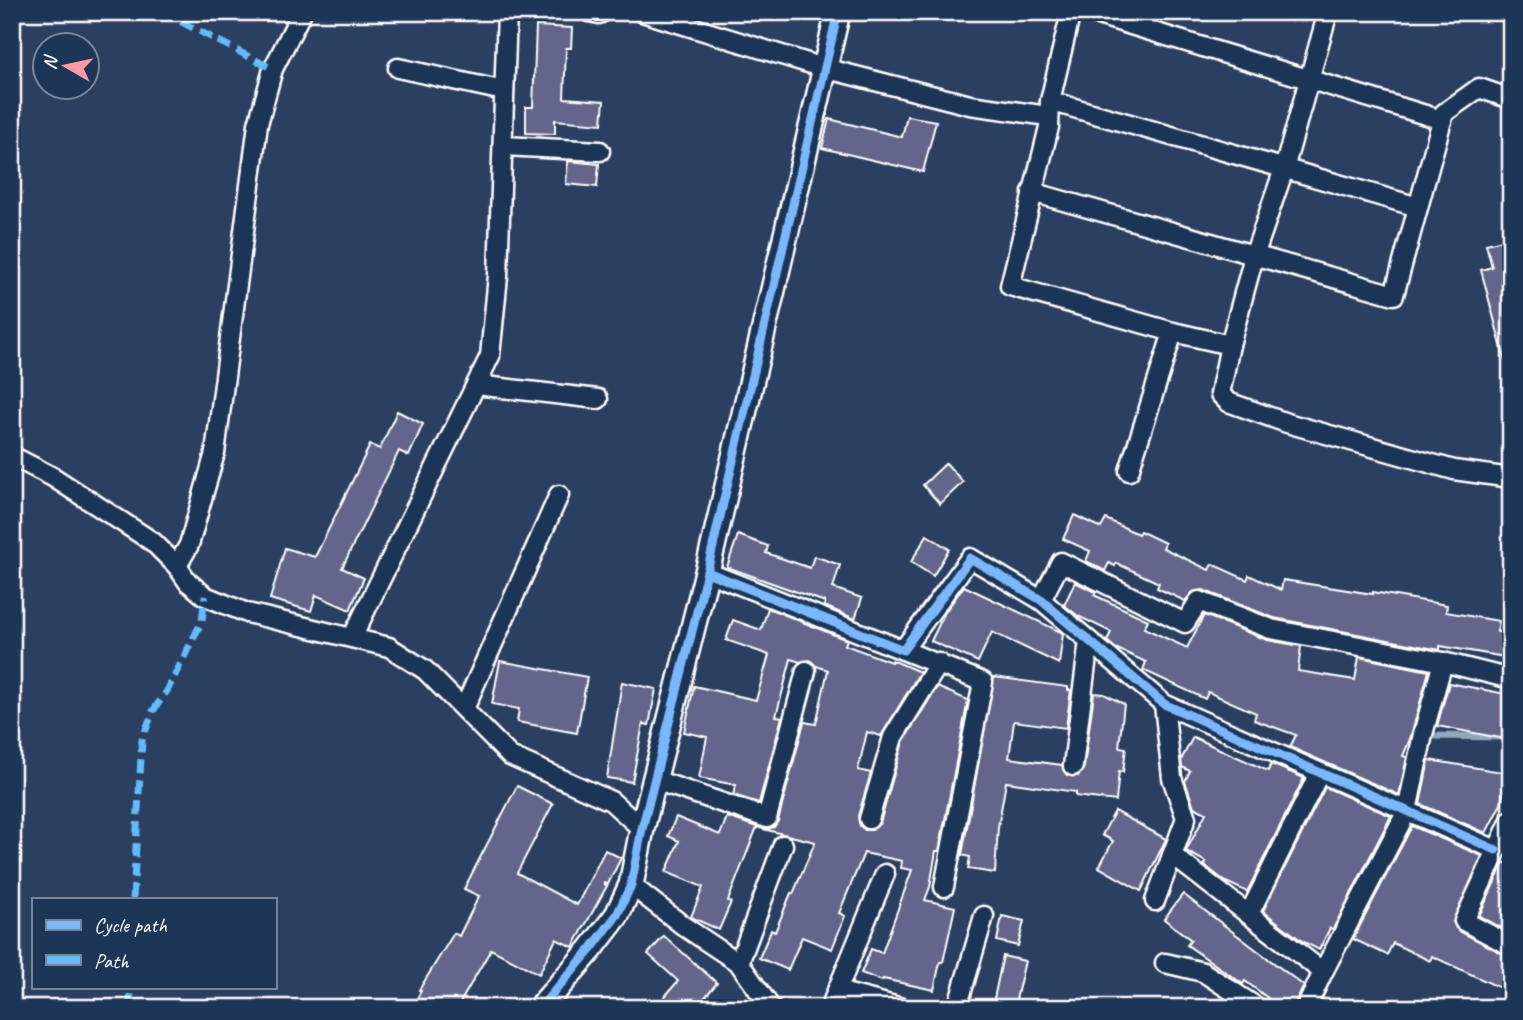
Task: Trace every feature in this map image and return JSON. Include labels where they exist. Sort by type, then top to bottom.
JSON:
[{"type":"street","points":[[177,566],[189,545],[215,453],[258,124],[273,69],[302,12]]},
{"type":"street","points":[[352,638],[490,356],[498,276],[508,12]]},
{"type":"street","points":[[589,12],[599,15],[603,12]]},
{"type":"street","points":[[642,12],[824,68],[970,105],[1049,109],[1284,169],[1418,207]]},
{"type":"street","points":[[540,1008],[617,915],[631,885],[642,829],[707,572],[838,12]]},
{"type":"street","points":[[1072,12],[1049,109],[1049,127],[1010,286],[1173,332],[1230,345]]},
{"type":"street","points":[[1088,12],[1442,120]]},
{"type":"street","points":[[1328,12],[1284,169],[1254,256],[1220,394],[1228,402],[1287,423],[1454,471],[1511,478]]},
{"type":"street","points":[[398,68],[504,91]]},
{"type":"street","points":[[1032,192],[1394,295],[1444,113],[1479,88],[1511,99]]},
{"type":"street","points":[[504,146],[600,151]]},
{"type":"street","points":[[1129,471],[1173,332]]},
{"type":"street","points":[[476,385],[598,399]]},
{"type":"street","points":[[12,456],[54,477],[153,542],[177,566],[188,582],[205,596],[236,609],[389,647],[425,670],[510,756],[611,801],[642,829]]},
{"type":"street","points":[[464,709],[559,495]]},
{"type":"street","points":[[903,650],[970,558],[1041,600],[1164,704],[1496,850]]},
{"type":"street","points":[[1041,600],[1061,562],[1185,623],[1199,601],[1271,629],[1443,662],[1511,679]]},
{"type":"street","points":[[707,572],[983,682],[944,887]]},
{"type":"street","points":[[1073,766],[1089,641]]},
{"type":"street","points":[[1306,1008],[1407,811],[1423,734],[1443,662]]},
{"type":"street","points":[[869,819],[893,737],[939,663]]},
{"type":"street","points":[[655,780],[767,818],[806,671]]},
{"type":"street","points":[[1155,901],[1186,818],[1172,778],[1164,704]]},
{"type":"street","points":[[1250,914],[1319,774]]},
{"type":"street","points":[[1511,820],[1464,921],[1511,946]]},
{"type":"street","points":[[739,963],[783,845]]},
{"type":"street","points":[[1172,855],[1323,972]]},
{"type":"street","points":[[885,874],[833,999],[902,1008]]},
{"type":"street","points":[[631,885],[685,927],[739,963],[771,1008]]},
{"type":"street","points":[[957,1008],[984,916]]},
{"type":"street","points":[[1165,963],[1203,972],[1258,1008]]},
{"type":"building","points":[[536,26],[572,28],[571,48],[566,48],[564,98],[604,101],[602,124],[555,120],[555,134],[526,133],[526,107],[533,107]]},
{"type":"building","points":[[907,116],[936,121],[923,172],[822,148],[829,119],[902,137]]},
{"type":"building","points":[[568,161],[599,164],[597,187],[566,184]]},
{"type":"building","points":[[1511,238],[1511,359],[1505,360],[1481,270],[1492,267],[1486,244]]},
{"type":"building","points":[[397,411],[423,424],[409,456],[399,451],[342,568],[364,578],[350,610],[316,595],[311,611],[270,599],[285,548],[315,557],[370,445],[380,449]]},
{"type":"building","points":[[946,463],[963,482],[940,504],[923,485]]},
{"type":"building","points":[[1074,515],[1101,528],[1106,519],[1138,534],[1140,531],[1165,543],[1163,548],[1209,570],[1212,564],[1247,580],[1249,575],[1281,590],[1283,580],[1373,592],[1447,605],[1446,612],[1499,621],[1497,632],[1511,634],[1511,658],[1440,646],[1440,650],[1274,618],[1203,590],[1193,592],[1185,601],[1157,588],[1159,583],[1116,563],[1115,566],[1109,563],[1105,571],[1086,561],[1090,551],[1063,539]]},
{"type":"building","points":[[738,535],[768,546],[766,553],[810,568],[814,556],[840,565],[833,588],[862,598],[855,619],[824,606],[825,602],[727,567]]},
{"type":"building","points":[[927,535],[949,549],[933,576],[911,562]]},
{"type":"building","points":[[1075,582],[1096,592],[1094,595],[1148,620],[1144,628],[1187,648],[1204,615],[1267,640],[1301,646],[1298,671],[1355,680],[1359,657],[1429,671],[1403,756],[1407,757],[1399,795],[1290,747],[1296,735],[1254,720],[1256,713],[1208,692],[1205,699],[1143,670],[1146,662],[1115,648],[1107,641],[1111,632],[1078,616],[1064,605]]},
{"type":"building","points":[[964,586],[1061,632],[1063,634],[1059,664],[992,632],[978,662],[931,641],[945,612]]},
{"type":"building","points":[[768,608],[847,640],[845,645],[920,672],[881,736],[867,732],[858,770],[871,773],[858,816],[860,826],[865,830],[872,830],[880,823],[903,742],[937,687],[968,700],[939,851],[936,851],[925,900],[955,907],[934,990],[883,979],[882,981],[861,973],[871,949],[882,953],[912,870],[901,868],[902,861],[864,853],[839,913],[845,916],[832,949],[802,937],[788,970],[759,958],[771,930],[775,932],[815,842],[763,829],[774,827],[778,821],[804,722],[816,724],[828,670],[816,666],[810,660],[800,662],[791,659],[776,716],[782,717],[759,803],[733,795],[736,785],[699,778],[707,737],[684,732],[694,686],[756,700],[769,655],[726,640],[733,620],[761,630]]},
{"type":"building","points":[[500,661],[587,677],[577,733],[517,722],[519,709],[492,704]]},
{"type":"building","points":[[994,677],[1068,687],[1068,690],[1071,690],[1066,728],[1014,721],[1009,758],[1062,765],[1067,775],[1078,776],[1084,767],[1094,693],[1104,694],[1124,704],[1119,747],[1126,748],[1123,772],[1119,771],[1116,801],[1006,782],[998,827],[995,873],[968,869],[970,857],[962,855]]},
{"type":"building","points":[[622,682],[656,689],[649,725],[643,724],[632,782],[607,778]]},
{"type":"building","points":[[1449,683],[1511,695],[1511,740],[1437,726]]},
{"type":"building","points":[[1193,737],[1268,771],[1271,764],[1304,778],[1247,892],[1226,882],[1204,865],[1206,862],[1186,851],[1206,813],[1194,807],[1185,781],[1190,771],[1182,767],[1181,760]]},
{"type":"building","points":[[1429,760],[1508,773],[1501,804],[1486,833],[1420,804]]},
{"type":"building","points":[[517,786],[553,804],[517,873],[577,905],[605,850],[621,858],[608,884],[603,883],[607,886],[573,947],[556,939],[539,974],[491,949],[457,1008],[412,1008],[421,991],[419,990],[454,933],[459,936],[479,896],[464,889]]},
{"type":"building","points":[[1325,787],[1391,816],[1333,929],[1330,928],[1319,950],[1302,941],[1263,911]]},
{"type":"building","points":[[1115,811],[1166,839],[1141,891],[1099,867],[1113,841],[1102,835]]},
{"type":"building","points":[[676,817],[720,835],[727,817],[757,827],[719,930],[691,917],[703,887],[666,872],[679,841],[668,836]]},
{"type":"building","points":[[1412,826],[1482,856],[1453,922],[1459,931],[1511,957],[1511,993],[1432,956],[1430,961],[1393,943],[1387,955],[1353,939]]},
{"type":"building","points":[[1504,862],[1511,866],[1511,933],[1479,916]]},
{"type":"building","points":[[1183,894],[1304,986],[1292,1008],[1281,1008],[1245,981],[1243,984],[1187,945],[1191,940],[1164,919]]},
{"type":"building","points":[[1002,916],[1024,921],[1018,946],[997,941]]},
{"type":"building","points":[[664,936],[717,983],[696,1008],[655,1008],[678,981],[648,954]]},
{"type":"building","points":[[1003,956],[1025,961],[1014,1008],[992,1008]]},
{"type":"waterway","points":[[1432,736],[1505,737]]},
{"type":"marked path","points":[[162,12],[273,69]]},
{"type":"marked path","points":[[133,898],[142,740],[153,711],[167,691],[202,621],[205,596]]},
{"type":"marked path","points":[[129,1008],[132,988]]},
{"type":"cycle path","points":[[540,1008],[617,915],[631,885],[642,829],[707,572],[838,12]]},
{"type":"cycle path","points":[[707,572],[903,650],[970,558],[1041,600],[1164,704],[1496,850]]}]
